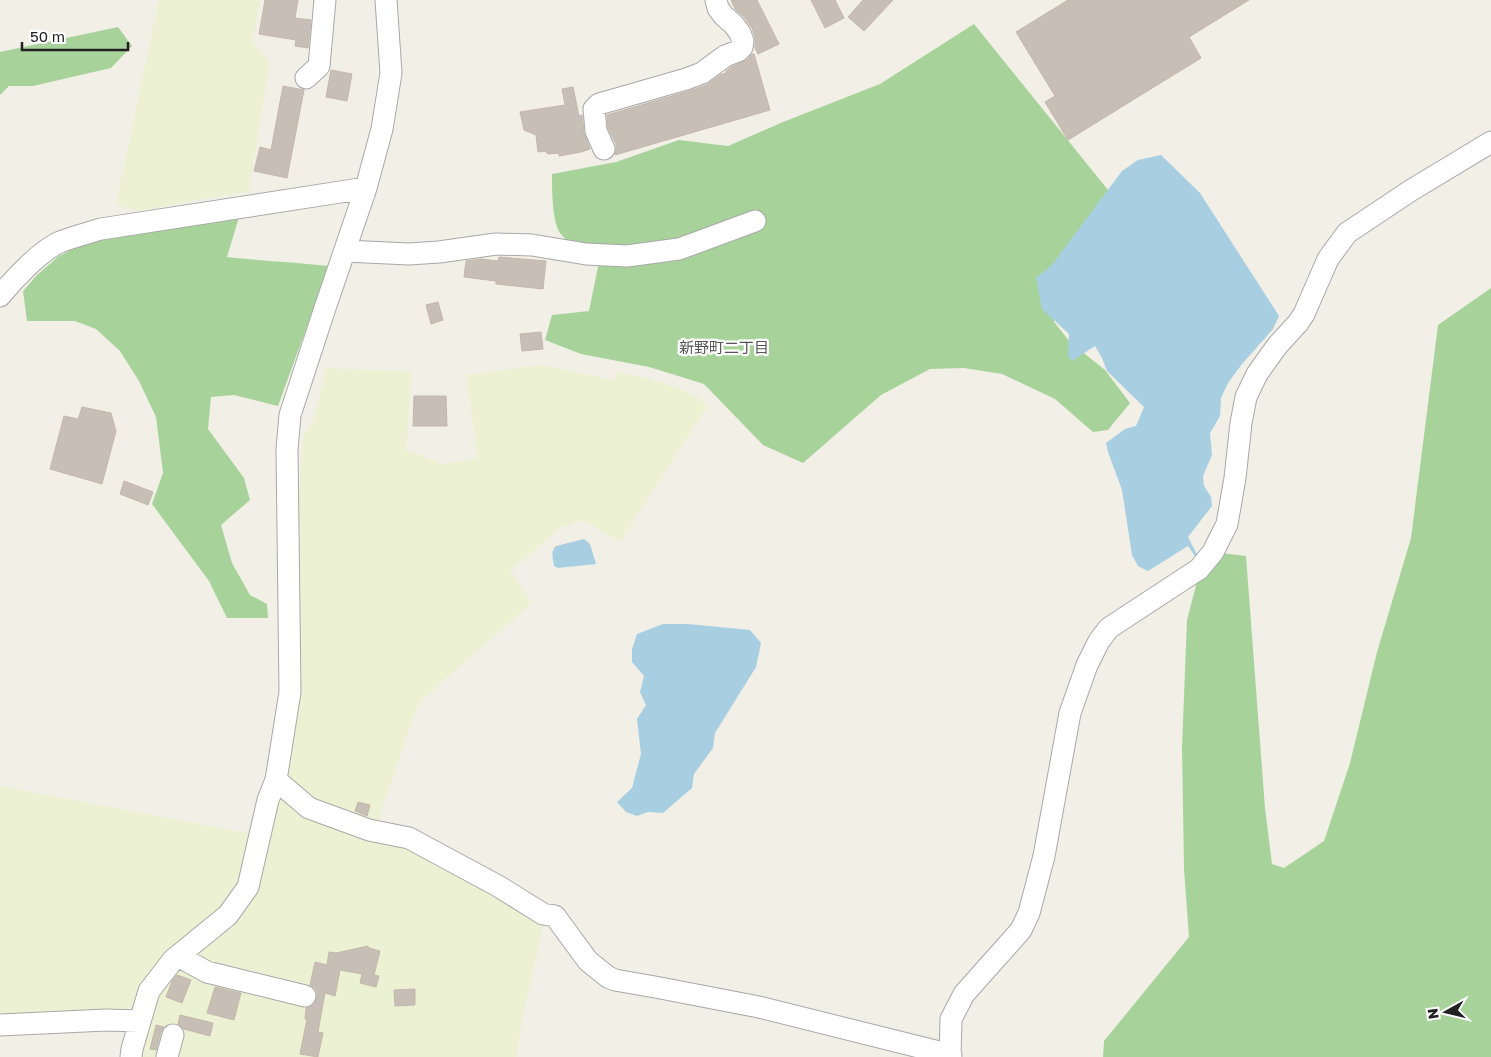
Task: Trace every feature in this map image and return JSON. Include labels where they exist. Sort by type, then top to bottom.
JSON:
[{"type":"street","points":[[306,78],[319,66],[325,0]]},
{"type":"street","points":[[131,1057],[149,991],[178,956],[228,915],[248,888],[268,800],[276,780],[290,692],[287,449],[290,415],[366,188],[382,129],[391,73],[386,0]]},
{"type":"street","points":[[604,149],[596,131],[594,109],[599,104],[702,73],[725,56],[738,51],[742,47],[743,41],[740,33],[723,15],[718,8],[716,0]]},
{"type":"street","points":[[276,780],[309,808],[369,830],[409,838],[498,886],[543,914],[555,916],[588,961],[608,977],[615,980],[656,986],[759,1007],[951,1056],[951,1019],[964,994],[1020,930],[1029,912],[1044,856],[1070,713],[1087,664],[1099,641],[1109,628],[1199,569],[1213,552],[1227,524],[1246,397],[1257,374],[1277,346],[1304,314],[1328,259],[1347,233],[1410,191],[1491,142]]},
{"type":"street","points":[[0,296],[12,281],[38,258],[59,243],[101,229],[366,188]]},
{"type":"street","points":[[344,251],[409,254],[496,244],[532,245],[586,254],[627,256],[679,249],[755,221]]},
{"type":"street","points":[[178,956],[207,972],[305,996]]},
{"type":"street","points":[[0,1026],[106,1020],[140,1021]]},
{"type":"street","points":[[167,1057],[174,1035]]},
{"type":"green space","points":[[159,0],[261,0],[252,41],[270,61],[249,191],[137,211],[116,204]]},
{"type":"green space","points":[[974,24],[1112,195],[1055,302],[1054,322],[1070,342],[1105,370],[1130,403],[1108,430],[1093,432],[1055,399],[1002,374],[964,368],[930,369],[881,395],[803,463],[763,445],[704,384],[649,367],[581,354],[545,340],[552,315],[589,311],[599,262],[573,245],[557,228],[552,196],[552,174],[616,162],[679,140],[728,146],[880,84]]},
{"type":"green space","points":[[118,27],[132,46],[111,68],[33,86],[9,86],[0,95],[0,52]]},
{"type":"green space","points":[[239,217],[227,257],[329,266],[278,406],[234,395],[211,397],[208,429],[244,478],[250,500],[221,525],[232,563],[250,595],[267,604],[268,618],[227,618],[209,581],[152,504],[163,473],[156,417],[139,381],[120,351],[96,329],[75,321],[27,321],[23,291],[37,275],[59,256],[85,243]]},
{"type":"green space","points":[[1491,288],[1491,1057],[1103,1057],[1104,1041],[1189,937],[1184,869],[1182,747],[1187,620],[1205,551],[1246,556],[1265,808],[1272,864],[1284,868],[1324,841],[1350,763],[1377,652],[1411,538],[1438,325]]},
{"type":"green space","points":[[541,365],[613,380],[619,372],[661,382],[699,397],[707,407],[620,542],[583,520],[561,527],[510,570],[532,603],[424,698],[417,707],[378,821],[406,847],[545,918],[521,1024],[517,1057],[139,1057],[150,1019],[0,1018],[0,786],[247,833],[269,834],[304,434],[313,423],[326,368],[412,372],[406,450],[442,464],[478,458],[466,375]]},
{"type":"water","points":[[1161,155],[1200,193],[1279,316],[1273,329],[1228,383],[1221,398],[1220,416],[1210,433],[1212,455],[1203,476],[1204,486],[1211,497],[1212,506],[1188,537],[1200,560],[1199,562],[1188,546],[1148,571],[1138,566],[1132,555],[1122,490],[1106,443],[1125,429],[1136,426],[1144,407],[1107,371],[1095,346],[1072,361],[1068,356],[1069,334],[1042,309],[1036,278],[1052,265],[1122,171],[1138,160]]},
{"type":"water","points":[[584,539],[590,544],[596,564],[558,568],[554,566],[552,553],[556,546]]},
{"type":"water","points":[[663,624],[688,624],[750,630],[761,643],[756,667],[715,733],[713,748],[694,774],[692,788],[663,813],[648,812],[637,816],[626,812],[617,802],[632,788],[641,754],[637,719],[646,705],[640,692],[644,676],[632,662],[632,649],[637,634]]},
{"type":"building","points":[[265,0],[298,0],[295,18],[311,20],[308,48],[295,46],[296,40],[259,34]]},
{"type":"building","points":[[731,0],[757,0],[779,44],[758,54],[755,48],[755,37],[752,28],[735,9]]},
{"type":"building","points":[[811,0],[835,0],[844,18],[825,28]]},
{"type":"building","points":[[863,0],[893,0],[864,31],[848,17]]},
{"type":"building","points":[[1068,0],[1249,0],[1189,37],[1201,58],[1068,140],[1045,102],[1055,96],[1016,32]]},
{"type":"building","points":[[754,54],[770,110],[615,155],[616,144],[608,128],[607,115],[706,85],[726,73],[731,67],[747,60]]},
{"type":"building","points":[[331,70],[352,74],[347,101],[326,97]]},
{"type":"building","points":[[283,86],[304,90],[287,178],[254,171],[260,147],[271,150]]},
{"type":"building","points":[[573,87],[579,116],[582,115],[584,132],[590,149],[559,156],[559,153],[548,154],[545,151],[538,152],[536,135],[524,130],[520,112],[565,105],[562,89]]},
{"type":"building","points":[[499,257],[546,261],[543,289],[496,284],[496,281],[464,277],[466,261],[481,259],[498,261]]},
{"type":"building","points":[[438,302],[443,320],[431,324],[426,305]]},
{"type":"building","points":[[541,332],[543,349],[522,351],[520,334]]},
{"type":"building","points":[[414,396],[446,396],[447,426],[413,426]]},
{"type":"building","points":[[82,407],[111,413],[116,431],[102,484],[50,469],[64,416],[78,419]]},
{"type":"building","points":[[124,481],[153,492],[148,505],[120,494]]},
{"type":"building","points":[[358,802],[370,805],[367,816],[355,811]]},
{"type":"building","points":[[368,946],[380,951],[374,975],[379,976],[376,987],[360,983],[362,974],[340,970],[335,996],[325,993],[318,1032],[323,1033],[318,1057],[300,1054],[307,1019],[305,1019],[306,1008],[314,1005],[317,998],[317,992],[310,985],[315,962],[327,965],[329,952],[336,953]]},
{"type":"building","points":[[177,975],[191,980],[182,1003],[166,997],[172,981]]},
{"type":"building","points":[[215,987],[241,993],[234,1020],[207,1013]]},
{"type":"building","points":[[415,989],[415,1005],[395,1006],[394,990]]},
{"type":"building","points":[[180,1015],[213,1023],[210,1036],[184,1029],[178,1024]]},
{"type":"building","points":[[156,1025],[164,1027],[156,1050],[150,1049]]},
{"type":"district","name":"新野町二丁目","points":[[724,348]]}]
